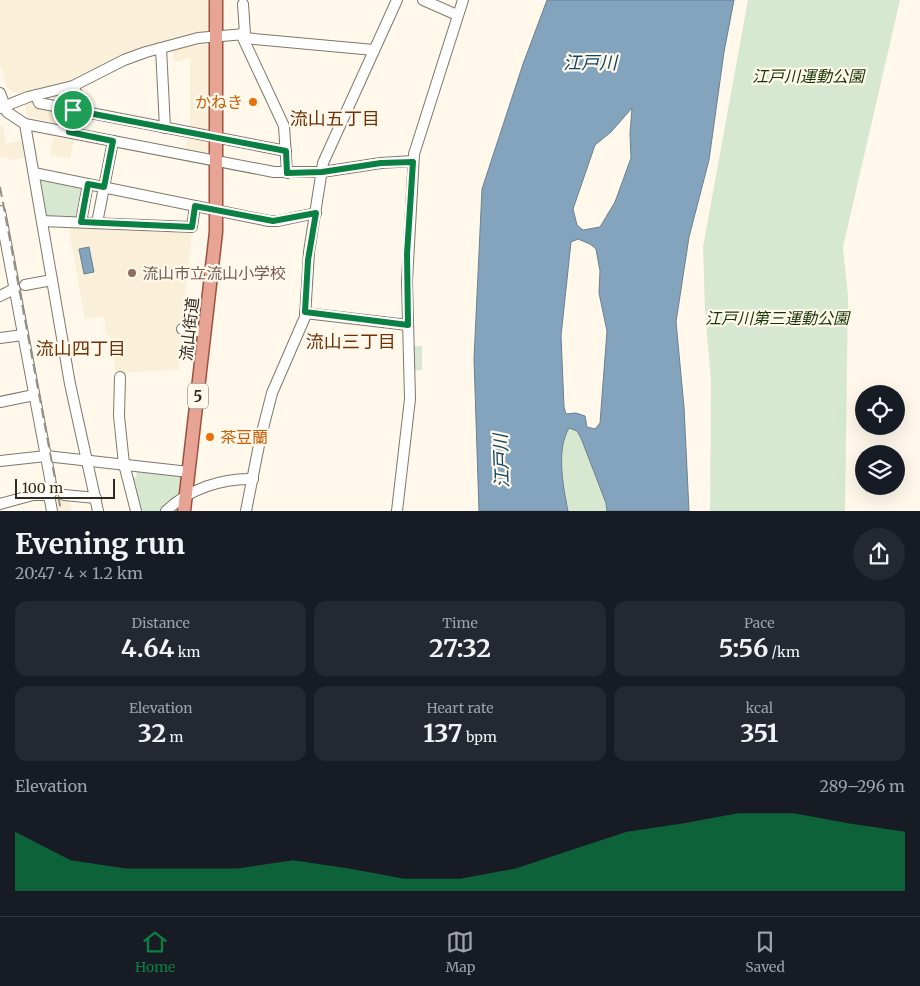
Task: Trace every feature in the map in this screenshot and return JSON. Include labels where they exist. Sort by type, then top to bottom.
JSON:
[{"type":"main road","name":"流山街道","points":[[184,511],[217,210],[216,0]]},
{"type":"street","points":[[246,511],[254,479],[260,440],[272,393],[305,312],[308,260],[325,155],[397,0]]},
{"type":"street","points":[[423,0],[457,15]]},
{"type":"street","points":[[397,511],[410,399],[407,254],[413,162],[419,135],[463,0]]},
{"type":"street","points":[[243,4],[243,35],[284,126],[287,173]]},
{"type":"street","points":[[2,107],[36,95],[73,86],[124,60],[161,48],[217,35],[243,35],[374,50]]},
{"type":"street","points":[[161,48],[165,128]]},
{"type":"street","points":[[69,132],[76,92],[73,86]]},
{"type":"street","points":[[0,93],[2,107],[12,117],[25,124],[216,162],[287,173],[322,172],[381,163],[413,162]]},
{"type":"street","points":[[36,95],[39,103],[286,151]]},
{"type":"street","points":[[25,124],[70,384],[98,511]]},
{"type":"street","points":[[97,223],[113,141]]},
{"type":"street","points":[[34,173],[273,221],[316,213]]},
{"type":"street","points":[[81,222],[88,184]]},
{"type":"street","points":[[42,221],[192,227],[195,206]]},
{"type":"street","points":[[0,211],[46,456],[52,492],[49,495],[52,511]]},
{"type":"street","points":[[25,285],[52,280]]},
{"type":"street","points":[[0,296],[14,289]]},
{"type":"street","points":[[305,312],[408,325]]},
{"type":"street","points":[[182,329],[205,332]]},
{"type":"street","points":[[0,338],[23,335]]},
{"type":"street","points":[[120,377],[120,416],[124,464],[136,511]]},
{"type":"street","points":[[0,402],[34,395]]},
{"type":"street","points":[[0,461],[46,456],[189,472]]},
{"type":"street","points":[[166,511],[194,491],[220,482],[254,479]]},
{"type":"street","points":[[0,504],[33,495],[49,495]]},
{"type":"street","points":[[64,495],[96,498]]},
{"type":"shaded area","points":[[0,0],[208,0],[209,32],[130,52],[81,77],[46,88],[16,93],[7,88],[0,64]]},
{"type":"shaded area","points":[[196,44],[210,46],[209,134],[190,130],[190,58],[175,62],[172,50]]},
{"type":"shaded area","points":[[27,102],[68,110],[68,125],[27,117],[25,105]]},
{"type":"shaded area","points":[[3,125],[6,144],[23,140],[28,157],[8,160],[8,157],[0,158],[0,126]]},
{"type":"shaded area","points":[[189,134],[210,138],[209,153],[186,149]]},
{"type":"shaded area","points":[[53,136],[74,140],[70,159],[50,155]]},
{"type":"shaded area","name":"流山市立流山小学校","points":[[68,224],[192,230],[179,370],[132,372],[116,375],[111,337],[106,334],[104,316],[85,319]]},
{"type":"shaded area","points":[[52,497],[69,498],[72,511],[55,511]]},
{"type":"green space","points":[[748,0],[900,0],[843,247],[848,296],[845,511],[710,511],[711,381],[705,311],[703,247]]},
{"type":"green space","points":[[39,179],[84,186],[79,217],[47,218],[44,216]]},
{"type":"green space","points":[[414,346],[422,346],[422,370],[415,370]]},
{"type":"green space","points":[[569,428],[577,431],[581,438],[606,503],[607,511],[568,511],[564,491],[562,458],[565,437]]},
{"type":"green space","points":[[137,471],[180,476],[182,479],[180,495],[160,511],[140,511],[131,477],[136,477]]},
{"type":"water","name":"江戸川","points":[[547,0],[734,0],[724,52],[709,160],[689,237],[676,322],[684,407],[689,511],[607,511],[606,503],[581,438],[577,431],[569,428],[565,437],[562,457],[563,480],[568,511],[479,511],[474,359],[482,189],[523,64]],"holes":[[[632,108],[631,158],[615,202],[600,227],[583,230],[577,225],[573,209],[595,145],[611,132]],[[578,239],[596,249],[600,271],[599,293],[607,331],[600,423],[595,429],[587,427],[585,416],[576,413],[566,414],[564,407],[561,336],[571,242]]]},
{"type":"water","points":[[89,247],[94,272],[84,274],[79,249]]},
{"type":"railway","points":[[0,187],[61,511]]},
{"type":"place","name":"かねき","points":[[253,102]]},
{"type":"place","name":"流山市立流山小学校","points":[[132,273]]},
{"type":"place","name":"茶豆蘭","points":[[210,437]]},
{"type":"district","name":"流山五丁目","points":[[335,118]]},
{"type":"district","name":"流山三丁目","points":[[351,341]]},
{"type":"district","name":"流山四丁目","points":[[81,348]]},
{"type":"route","points":[[73,110],[286,151],[287,173],[322,172],[381,163],[413,162],[407,254],[408,325],[305,312],[308,260],[316,213],[273,221],[195,206],[192,227],[81,222],[88,184],[104,187],[113,141],[69,132],[73,110]]},
{"type":"park label","name":"江戸川運動公園","points":[[808,76]]},
{"type":"park label","name":"江戸川第三運動公園","points":[[777,318]]}]
